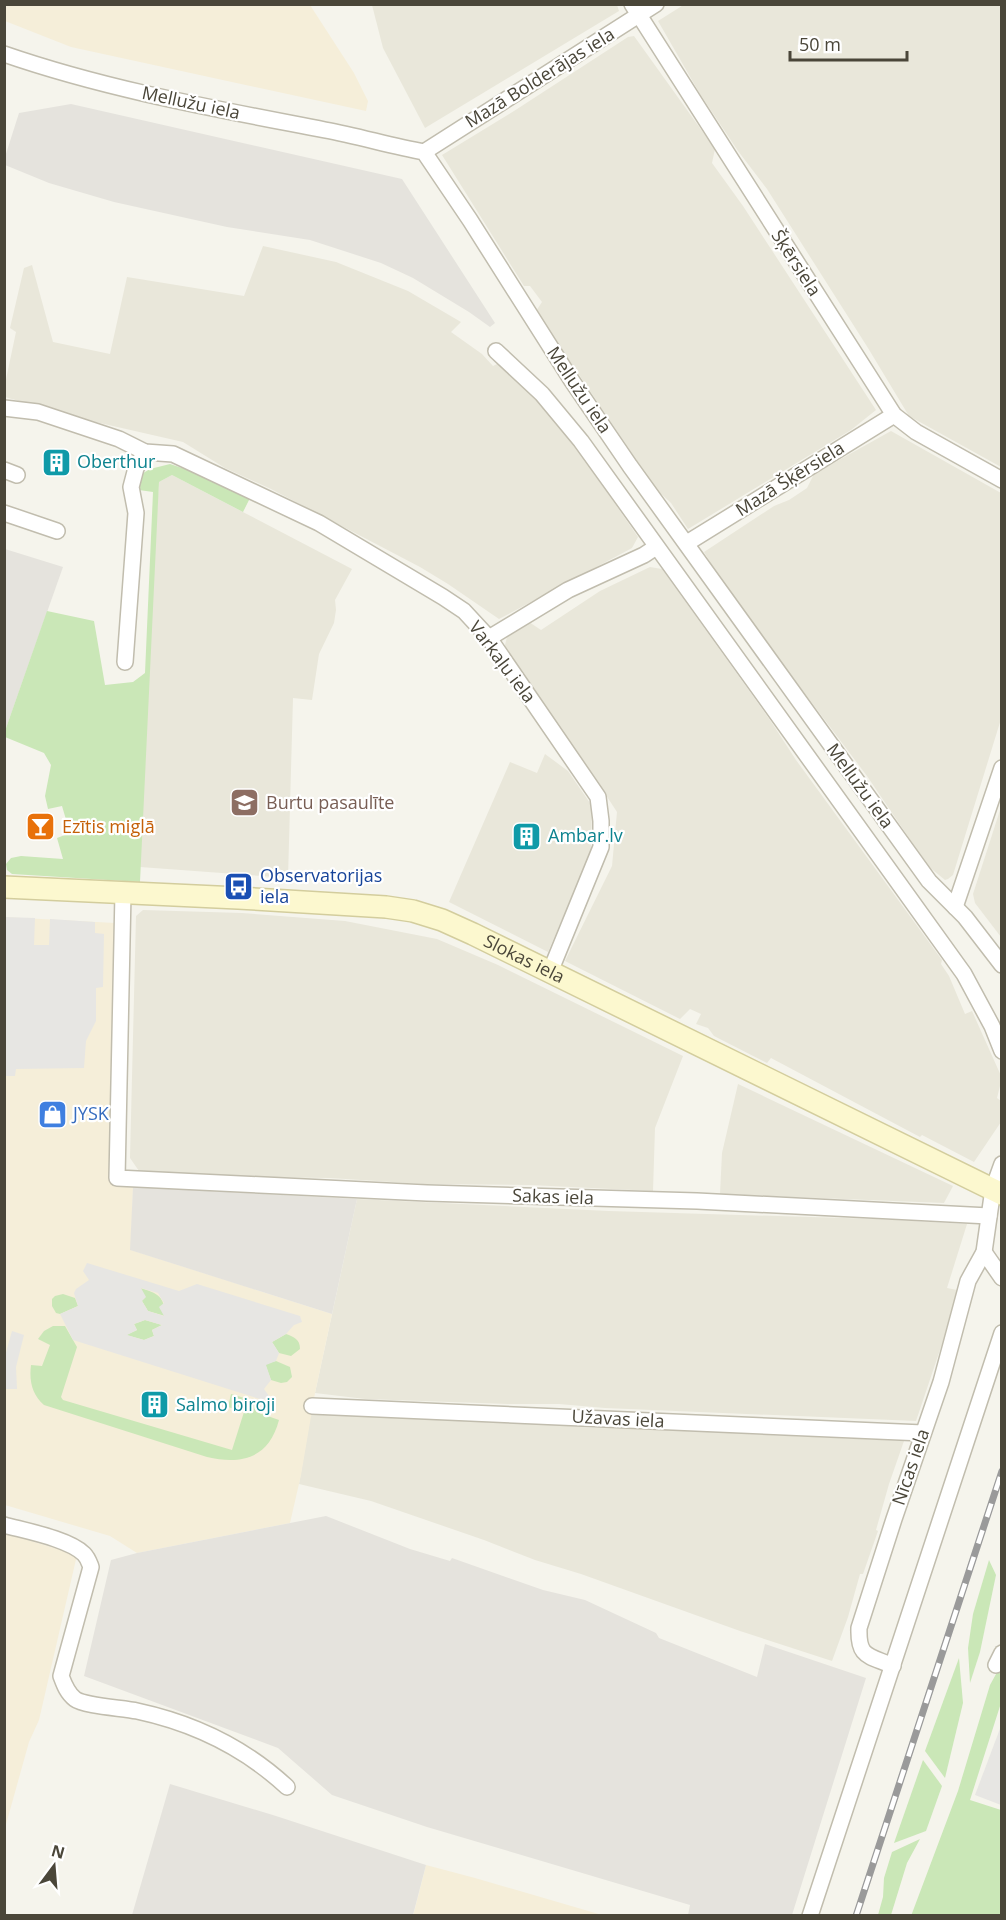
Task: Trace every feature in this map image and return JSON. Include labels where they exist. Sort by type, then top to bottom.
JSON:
[{"type":"street","name":"Mazā Bolderājas iela","points":[[424,152],[635,10],[656,4]]},
{"type":"street","name":"Šķērsiela","points":[[635,10],[894,415],[916,432],[1002,480]]},
{"type":"street","name":"Mellužu iela","points":[[4,54],[84,80],[424,152],[572,381],[723,597],[929,881],[955,907],[1002,965]]},
{"type":"street","name":"Mellužu iela","points":[[496,351],[543,394],[581,441],[964,974],[992,1026],[1002,1051]]},
{"type":"street","points":[[4,408],[38,412],[119,439],[145,452],[136,468],[131,488],[136,513],[125,662]]},
{"type":"street","name":"Mazā Šķērsiela","points":[[687,543],[894,415]]},
{"type":"street","name":"Varkaļu iela","points":[[145,452],[173,454],[319,523],[464,611],[489,638],[597,798],[601,821],[601,847],[550,972]]},
{"type":"street","points":[[4,513],[57,531]]},
{"type":"street","points":[[489,638],[568,590],[657,547]]},
{"type":"street","points":[[955,907],[1002,768]]},
{"type":"street","name":"Slokas iela","points":[[4,887],[286,900],[413,911],[442,920],[997,1191]]},
{"type":"street","name":"Sakas iela","points":[[123,893],[117,1178],[406,1192],[697,1201],[989,1216]]},
{"type":"street","points":[[997,1191],[1002,1164]]},
{"type":"street","name":"Nīcas iela","points":[[893,1666],[865,1654],[858,1644],[859,1628],[941,1382],[968,1281],[984,1252],[989,1216],[997,1191]]},
{"type":"street","points":[[984,1252],[1002,1278]]},
{"type":"street","points":[[810,1916],[1002,1333]]},
{"type":"street","name":"Užavas iela","points":[[312,1406],[923,1433]]},
{"type":"street","points":[[4,1525],[71,1546],[86,1556],[91,1567],[61,1676],[65,1688],[74,1699],[86,1704],[104,1705],[158,1716],[204,1732],[252,1759],[287,1787]]},
{"type":"shaded area","points":[[685,4],[1001,5],[1001,467],[909,416],[767,189],[700,94],[658,21]]},
{"type":"shaded area","points":[[4,5],[310,5],[354,73],[368,101],[366,111],[71,47],[5,21]]},
{"type":"shaded area","points":[[372,5],[617,5],[619,11],[425,128],[383,48]]},
{"type":"shaded area","points":[[634,36],[715,149],[712,163],[743,206],[876,410],[851,430],[688,529],[671,503],[656,489],[536,311],[542,302],[530,286],[524,286],[442,155],[628,37]]},
{"type":"shaded area","points":[[71,104],[402,179],[495,323],[490,327],[413,278],[381,263],[310,240],[227,227],[114,202],[49,183],[5,165],[5,157],[19,113]]},
{"type":"shaded area","points":[[263,246],[336,262],[408,291],[461,322],[451,332],[482,354],[493,366],[501,362],[507,374],[525,382],[568,436],[638,537],[632,548],[499,619],[420,567],[271,489],[225,468],[183,442],[78,418],[5,397],[5,384],[16,332],[10,328],[24,268],[32,265],[53,342],[110,354],[127,277],[244,296]]},
{"type":"shaded area","points":[[891,431],[1001,493],[1001,719],[953,875],[945,880],[928,866],[867,776],[766,642],[704,552],[774,506],[789,500],[807,488],[814,474]]},
{"type":"shaded area","points":[[172,475],[352,569],[335,600],[334,623],[319,654],[312,700],[293,698],[288,878],[140,867],[148,638],[159,482]]},
{"type":"shaded area","points":[[4,549],[63,567],[5,731]]},
{"type":"shaded area","points":[[650,567],[662,569],[796,760],[942,960],[941,964],[949,976],[965,1014],[972,1011],[1002,1078],[997,1098],[1001,1101],[1001,1122],[974,1162],[922,1135],[920,1137],[771,1058],[767,1063],[714,1036],[708,1028],[696,1024],[701,1014],[690,1009],[680,1019],[565,961],[612,866],[617,812],[585,763],[508,657],[505,645],[512,631],[529,622],[541,630],[600,591]]},
{"type":"shaded area","points":[[545,754],[568,771],[592,806],[591,852],[548,952],[449,902],[510,762],[537,773]]},
{"type":"shaded area","points":[[1001,807],[1001,937],[975,903],[973,894]]},
{"type":"shaded area","points":[[143,910],[242,913],[345,921],[437,939],[498,965],[683,1056],[655,1128],[653,1191],[530,1185],[423,1184],[139,1171],[130,1158],[136,916]]},
{"type":"shaded area","points":[[4,917],[115,923],[109,1181],[133,1187],[131,1250],[332,1314],[290,1523],[137,1553],[110,1536],[5,1505]]},
{"type":"shaded area","points":[[4,917],[35,918],[34,945],[49,945],[50,919],[95,922],[95,933],[104,934],[103,987],[96,988],[96,1021],[86,1041],[84,1068],[16,1069],[15,1076],[5,1076]]},
{"type":"shaded area","points":[[738,1084],[953,1186],[944,1203],[720,1194],[722,1153]]},
{"type":"shaded area","points":[[133,1187],[357,1199],[332,1314],[130,1250]]},
{"type":"shaded area","points":[[357,1199],[967,1224],[947,1288],[957,1290],[943,1341],[916,1421],[605,1408],[559,1404],[365,1399],[315,1393]]},
{"type":"shaded area","points":[[87,1263],[179,1291],[197,1284],[300,1316],[302,1322],[294,1325],[286,1334],[272,1342],[279,1353],[276,1361],[266,1365],[271,1380],[264,1389],[269,1396],[263,1400],[73,1340],[60,1314],[78,1306],[74,1293],[89,1280],[83,1271]],"holes":[[[141,1288],[158,1293],[164,1303],[159,1307],[164,1316],[148,1311],[142,1301],[146,1297]],[[145,1320],[162,1325],[152,1330],[154,1336],[144,1340],[127,1335],[137,1330],[134,1324]]]},
{"type":"shaded area","points":[[12,1331],[24,1335],[16,1367],[17,1389],[5,1389],[5,1356]]},
{"type":"shaded area","points":[[311,1413],[904,1441],[889,1484],[876,1530],[878,1531],[863,1574],[860,1574],[832,1661],[535,1560],[371,1501],[299,1484]]},
{"type":"shaded area","points":[[326,1516],[410,1549],[450,1561],[452,1558],[543,1590],[585,1600],[656,1633],[659,1638],[757,1677],[765,1644],[866,1678],[792,1915],[688,1915],[690,1905],[427,1827],[332,1795],[278,1748],[84,1676],[111,1560]]},
{"type":"shaded area","points":[[5,1533],[77,1555],[39,1720],[29,1742],[5,1828]]},
{"type":"shaded area","points":[[1001,1726],[1002,1805],[975,1795]]},
{"type":"shaded area","points":[[170,1784],[426,1865],[413,1915],[132,1915]]},
{"type":"shaded area","points":[[426,1865],[475,1878],[602,1915],[413,1916]]},
{"type":"green space","points":[[170,464],[200,474],[250,498],[243,512],[172,475],[159,482],[140,882],[12,874],[7,870],[6,864],[11,858],[21,856],[63,859],[57,838],[70,833],[62,806],[48,809],[45,796],[51,765],[44,753],[5,737],[5,731],[47,611],[94,621],[105,685],[133,682],[145,673],[153,492],[139,490],[140,475],[150,469]]},
{"type":"green space","points":[[140,1288],[152,1292],[162,1300],[165,1316],[148,1311],[142,1301]]},
{"type":"green space","points":[[63,1294],[75,1298],[78,1306],[60,1314],[56,1313],[52,1306],[52,1299]]},
{"type":"green space","points":[[145,1320],[162,1325],[152,1330],[154,1336],[144,1340],[126,1335],[137,1330],[134,1324]]},
{"type":"green space","points":[[53,1326],[65,1326],[77,1347],[61,1397],[63,1400],[232,1450],[244,1412],[228,1407],[231,1394],[258,1402],[256,1412],[279,1420],[274,1433],[261,1451],[252,1456],[243,1459],[220,1459],[207,1457],[44,1405],[32,1387],[31,1365],[42,1366],[50,1345],[38,1339],[44,1331]]},
{"type":"green space","points":[[286,1334],[296,1339],[300,1346],[300,1349],[291,1356],[279,1353],[272,1342]]},
{"type":"green space","points":[[276,1361],[290,1367],[292,1377],[287,1382],[271,1380],[265,1364]]},
{"type":"green space","points":[[989,1560],[996,1575],[980,1652],[970,1683],[968,1648],[973,1614]]},
{"type":"green space","points":[[959,1658],[963,1703],[945,1778],[925,1751]]},
{"type":"green space","points":[[1001,1665],[1001,1703],[970,1800],[1001,1810],[1001,1915],[911,1916],[958,1791],[990,1685]]},
{"type":"green space","points":[[923,1760],[942,1786],[926,1831],[894,1843]]},
{"type":"green space","points":[[920,1839],[907,1863],[891,1915],[878,1915],[883,1897],[884,1878],[892,1852]]},
{"type":"railway","points":[[856,1916],[1002,1471]]},
{"type":"place","name":"Oberthur","points":[[56,462]]},
{"type":"place","name":"Burtu pasaulīte","points":[[245,803]]},
{"type":"place","name":"Ezītis miglā","points":[[41,827]]},
{"type":"place","name":"Ambar.lv","points":[[527,836]]},
{"type":"place","name":"Observatorijas iela","points":[[239,886]]},
{"type":"place","name":"JYSK","points":[[52,1114]]},
{"type":"place","name":"Salmo biroji","points":[[155,1405]]}]
